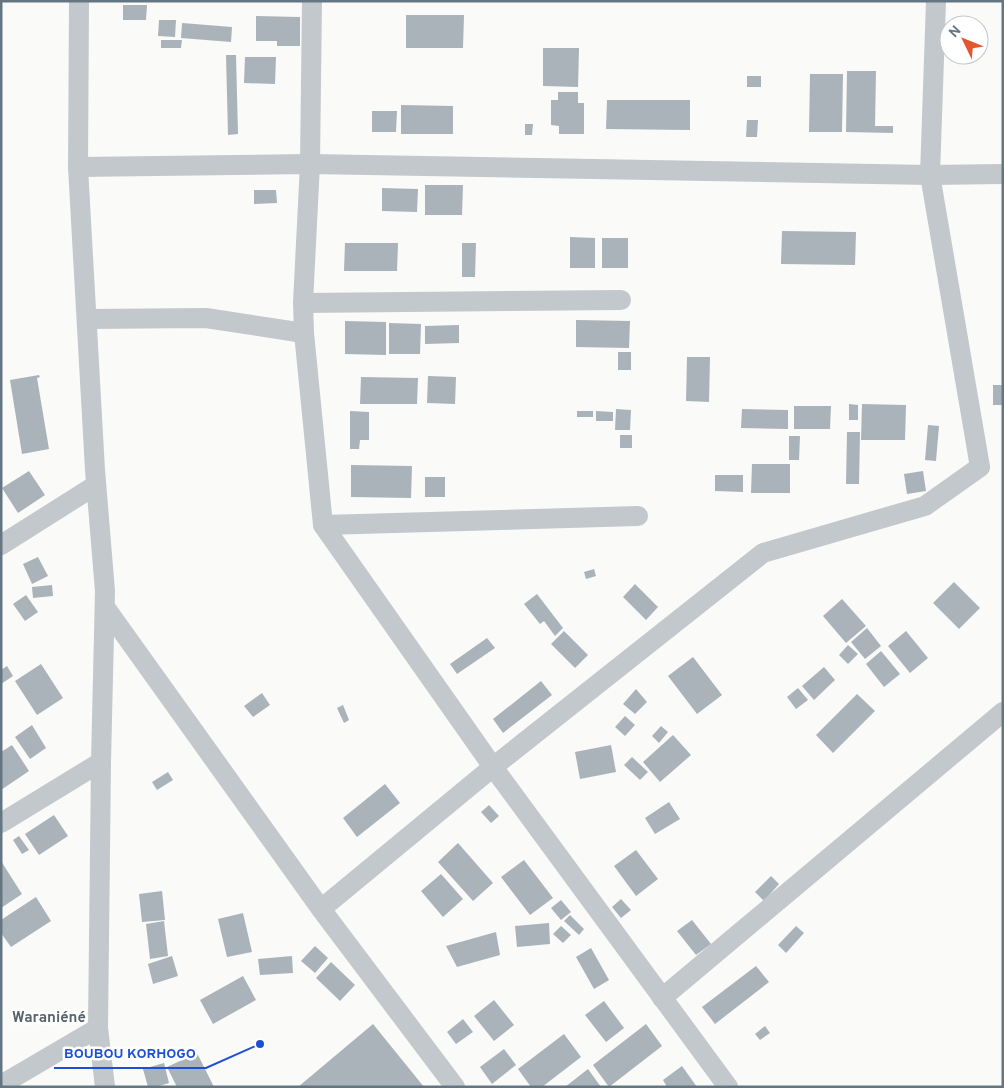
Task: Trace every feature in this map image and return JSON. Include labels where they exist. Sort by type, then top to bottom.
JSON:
[{"type":"street","points":[[79,1],[78,167],[96,485],[105,607],[98,1028],[105,1087]]},
{"type":"street","points":[[312,1],[310,164],[303,303],[304,333],[323,525],[493,766],[728,1087]]},
{"type":"street","points":[[321,909],[493,766],[763,553],[925,506],[980,467],[930,175],[936,1]]},
{"type":"street","points":[[78,167],[310,164],[930,175],[1003,174]]},
{"type":"street","points":[[303,303],[621,300]]},
{"type":"street","points":[[86,319],[206,318],[304,333]]},
{"type":"street","points":[[1,545],[96,485]]},
{"type":"street","points":[[323,525],[638,516]]},
{"type":"street","points":[[105,607],[321,909],[455,1087]]},
{"type":"street","points":[[662,998],[1003,712]]},
{"type":"street","points":[[1,823],[101,762]]},
{"type":"street","points":[[1,1086],[98,1028]]},
{"type":"building","points":[[123,5],[147,5],[146,20],[123,20]]},
{"type":"building","points":[[406,15],[464,15],[463,48],[406,48]]},
{"type":"building","points":[[256,16],[300,17],[300,46],[277,46],[277,41],[256,41]]},
{"type":"building","points":[[159,20],[176,20],[175,37],[158,36]]},
{"type":"building","points":[[182,23],[232,27],[231,42],[181,38]]},
{"type":"building","points":[[161,40],[182,40],[181,48],[161,48]]},
{"type":"building","points":[[543,48],[579,48],[578,87],[543,86]]},
{"type":"building","points":[[226,55],[236,55],[238,134],[228,135]]},
{"type":"building","points":[[245,57],[276,57],[275,84],[244,83]]},
{"type":"building","points":[[847,71],[876,71],[875,126],[893,126],[893,133],[846,132]]},
{"type":"building","points":[[810,74],[843,74],[842,132],[809,132]]},
{"type":"building","points":[[747,76],[761,76],[761,87],[747,87]]},
{"type":"building","points":[[558,92],[578,92],[578,103],[584,103],[584,134],[559,134],[559,126],[551,125],[551,100],[558,100]]},
{"type":"building","points":[[607,100],[690,100],[690,130],[606,129]]},
{"type":"building","points":[[401,105],[453,106],[453,134],[401,134]]},
{"type":"building","points":[[372,111],[397,111],[396,132],[372,132]]},
{"type":"building","points":[[747,120],[758,120],[757,137],[746,137]]},
{"type":"building","points":[[525,124],[533,124],[532,135],[525,135]]},
{"type":"building","points":[[425,185],[463,185],[462,215],[425,215]]},
{"type":"building","points":[[382,188],[418,189],[417,212],[382,211]]},
{"type":"building","points":[[254,190],[276,190],[277,203],[254,204]]},
{"type":"building","points":[[782,231],[856,232],[855,265],[781,264]]},
{"type":"building","points":[[570,237],[595,238],[595,268],[570,268]]},
{"type":"building","points":[[602,238],[628,238],[628,268],[602,268]]},
{"type":"building","points":[[345,243],[398,243],[397,271],[344,271]]},
{"type":"building","points":[[462,243],[476,243],[475,277],[462,277]]},
{"type":"building","points":[[576,320],[630,321],[629,348],[576,347]]},
{"type":"building","points":[[345,321],[386,322],[386,355],[345,354]]},
{"type":"building","points":[[389,323],[421,324],[420,354],[389,354]]},
{"type":"building","points":[[459,325],[459,343],[425,344],[425,326]]},
{"type":"building","points":[[618,352],[631,352],[631,370],[618,370]]},
{"type":"building","points":[[687,357],[710,357],[709,402],[686,401]]},
{"type":"building","points":[[39,375],[40,377],[37,378],[49,449],[22,454],[10,380]]},
{"type":"building","points":[[428,376],[456,377],[455,404],[427,403]]},
{"type":"building","points":[[361,377],[418,378],[417,404],[360,404]]},
{"type":"building","points":[[993,385],[1003,385],[1003,405],[993,405]]},
{"type":"building","points":[[849,404],[858,405],[858,420],[849,420]]},
{"type":"building","points":[[862,404],[906,405],[905,440],[861,440]]},
{"type":"building","points":[[794,406],[831,406],[830,429],[794,429]]},
{"type":"building","points":[[616,409],[631,410],[630,430],[615,430]]},
{"type":"building","points":[[742,409],[788,410],[788,429],[741,428]]},
{"type":"building","points":[[350,411],[369,412],[369,440],[360,440],[359,449],[350,449]]},
{"type":"building","points":[[577,411],[593,411],[593,417],[577,417]]},
{"type":"building","points":[[596,411],[613,412],[613,421],[596,421]]},
{"type":"building","points":[[928,425],[939,426],[936,461],[925,460]]},
{"type":"building","points":[[847,432],[860,432],[859,484],[846,484]]},
{"type":"building","points":[[620,435],[632,435],[632,448],[620,448]]},
{"type":"building","points":[[789,436],[800,436],[799,460],[789,460]]},
{"type":"building","points":[[752,464],[790,464],[790,493],[751,493]]},
{"type":"building","points":[[351,465],[412,466],[411,498],[351,497]]},
{"type":"building","points":[[29,471],[45,495],[18,513],[2,488]]},
{"type":"building","points":[[923,471],[926,491],[907,494],[904,474]]},
{"type":"building","points":[[715,475],[743,475],[743,492],[715,491]]},
{"type":"building","points":[[425,477],[445,477],[445,497],[425,497]]},
{"type":"building","points":[[38,557],[48,576],[32,584],[23,564]]},
{"type":"building","points":[[594,569],[596,576],[586,579],[584,572]]},
{"type":"building","points":[[954,582],[980,608],[959,629],[933,603]]},
{"type":"building","points":[[635,584],[658,607],[646,620],[623,597]]},
{"type":"building","points":[[52,585],[53,596],[33,598],[32,587]]},
{"type":"building","points":[[537,594],[563,628],[555,636],[544,621],[540,624],[524,604]]},
{"type":"building","points":[[26,595],[38,612],[25,621],[13,604]]},
{"type":"building","points":[[842,599],[866,626],[846,643],[823,616]]},
{"type":"building","points":[[867,628],[881,646],[865,659],[851,642]]},
{"type":"building","points":[[564,631],[588,655],[575,668],[551,644]]},
{"type":"building","points":[[906,631],[928,658],[910,673],[888,646]]},
{"type":"building","points":[[487,638],[495,648],[457,674],[450,664]]},
{"type":"building","points":[[848,645],[858,654],[848,664],[839,655]]},
{"type":"building","points":[[881,651],[900,674],[884,687],[866,664]]},
{"type":"building","points":[[693,657],[722,695],[697,714],[668,676]]},
{"type":"building","points":[[41,664],[63,698],[37,715],[15,681]]},
{"type":"building","points":[[7,666],[13,676],[1,684],[1,670]]},
{"type":"building","points":[[824,667],[835,680],[814,700],[802,686]]},
{"type":"building","points":[[541,681],[552,695],[503,733],[493,719]]},
{"type":"building","points":[[798,688],[808,700],[796,709],[787,697]]},
{"type":"building","points":[[636,689],[647,702],[635,714],[623,704]]},
{"type":"building","points":[[262,693],[270,705],[253,717],[244,706]]},
{"type":"building","points":[[857,694],[875,711],[833,753],[816,735]]},
{"type":"building","points":[[343,705],[349,720],[344,723],[337,708]]},
{"type":"building","points":[[625,716],[635,725],[625,736],[615,727]]},
{"type":"building","points":[[32,725],[46,748],[30,759],[15,737]]},
{"type":"building","points":[[661,726],[668,732],[659,743],[652,736]]},
{"type":"building","points":[[673,735],[691,755],[660,782],[643,762]]},
{"type":"building","points":[[12,745],[29,771],[1,790],[1,752]]},
{"type":"building","points":[[611,745],[616,772],[580,779],[575,752]]},
{"type":"building","points":[[632,757],[648,772],[640,780],[624,765]]},
{"type":"building","points":[[168,772],[173,780],[157,790],[152,782]]},
{"type":"building","points":[[385,784],[400,803],[357,837],[343,818]]},
{"type":"building","points":[[669,802],[680,819],[655,834],[645,818]]},
{"type":"building","points":[[489,805],[499,816],[491,823],[481,812]]},
{"type":"building","points":[[54,815],[68,836],[39,855],[25,834]]},
{"type":"building","points":[[19,836],[29,850],[22,854],[13,840]]},
{"type":"building","points":[[458,843],[493,883],[473,901],[438,862]]},
{"type":"building","points":[[636,850],[658,879],[636,896],[614,866]]},
{"type":"building","points":[[524,860],[553,898],[530,915],[501,877]]},
{"type":"building","points":[[1,861],[22,894],[1,908]]},
{"type":"building","points":[[441,874],[463,899],[443,917],[421,891]]},
{"type":"building","points":[[771,876],[779,884],[764,901],[755,892]]},
{"type":"building","points":[[162,891],[165,920],[142,922],[139,894]]},
{"type":"building","points":[[36,897],[51,921],[11,947],[1,933],[1,920]]},
{"type":"building","points":[[621,899],[631,910],[621,918],[612,907]]},
{"type":"building","points":[[561,900],[571,912],[561,920],[551,908]]},
{"type":"building","points":[[243,913],[252,952],[227,957],[218,919]]},
{"type":"building","points":[[570,915],[584,929],[579,935],[564,921]]},
{"type":"building","points":[[692,920],[711,944],[696,955],[677,931]]},
{"type":"building","points":[[164,921],[168,956],[150,959],[146,924]]},
{"type":"building","points":[[549,923],[550,944],[517,947],[515,926]]},
{"type":"building","points":[[561,926],[571,935],[563,943],[553,934]]},
{"type":"building","points":[[796,926],[804,933],[786,953],[778,945]]},
{"type":"building","points":[[496,932],[500,955],[457,967],[446,946]]},
{"type":"building","points":[[315,946],[328,958],[315,973],[301,961]]},
{"type":"building","points":[[591,948],[609,980],[594,989],[576,957]]},
{"type":"building","points":[[172,956],[178,976],[153,984],[148,964]]},
{"type":"building","points":[[292,956],[293,973],[260,975],[258,959]]},
{"type":"building","points":[[331,962],[355,985],[340,1001],[316,978]]},
{"type":"building","points":[[756,966],[769,982],[715,1024],[702,1007]]},
{"type":"building","points":[[243,976],[256,1000],[213,1024],[200,1000]]},
{"type":"building","points":[[494,1000],[514,1025],[494,1041],[474,1016]]},
{"type":"building","points":[[604,1001],[624,1028],[606,1042],[585,1015]]},
{"type":"building","points":[[463,1019],[473,1032],[456,1044],[447,1032]]},
{"type":"building","points":[[373,1024],[424,1087],[298,1087]]},
{"type":"building","points":[[646,1024],[662,1046],[609,1087],[593,1065]]},
{"type":"building","points":[[765,1026],[770,1033],[760,1040],[755,1034]]},
{"type":"building","points":[[564,1034],[581,1057],[542,1087],[531,1087],[518,1069]]},
{"type":"building","points":[[504,1049],[516,1065],[492,1084],[480,1067]]},
{"type":"building","points":[[197,1053],[214,1087],[177,1087],[167,1067]]},
{"type":"building","points":[[164,1063],[169,1083],[148,1087],[143,1069]]},
{"type":"building","points":[[682,1066],[697,1087],[667,1087],[663,1080]]},
{"type":"building","points":[[588,1069],[601,1087],[565,1087]]},
{"type":"place","name":"BOUBOU KORHOGO","points":[[260,1044]]},
{"type":"district","name":"Waraniéné","points":[[49,1017]]}]
